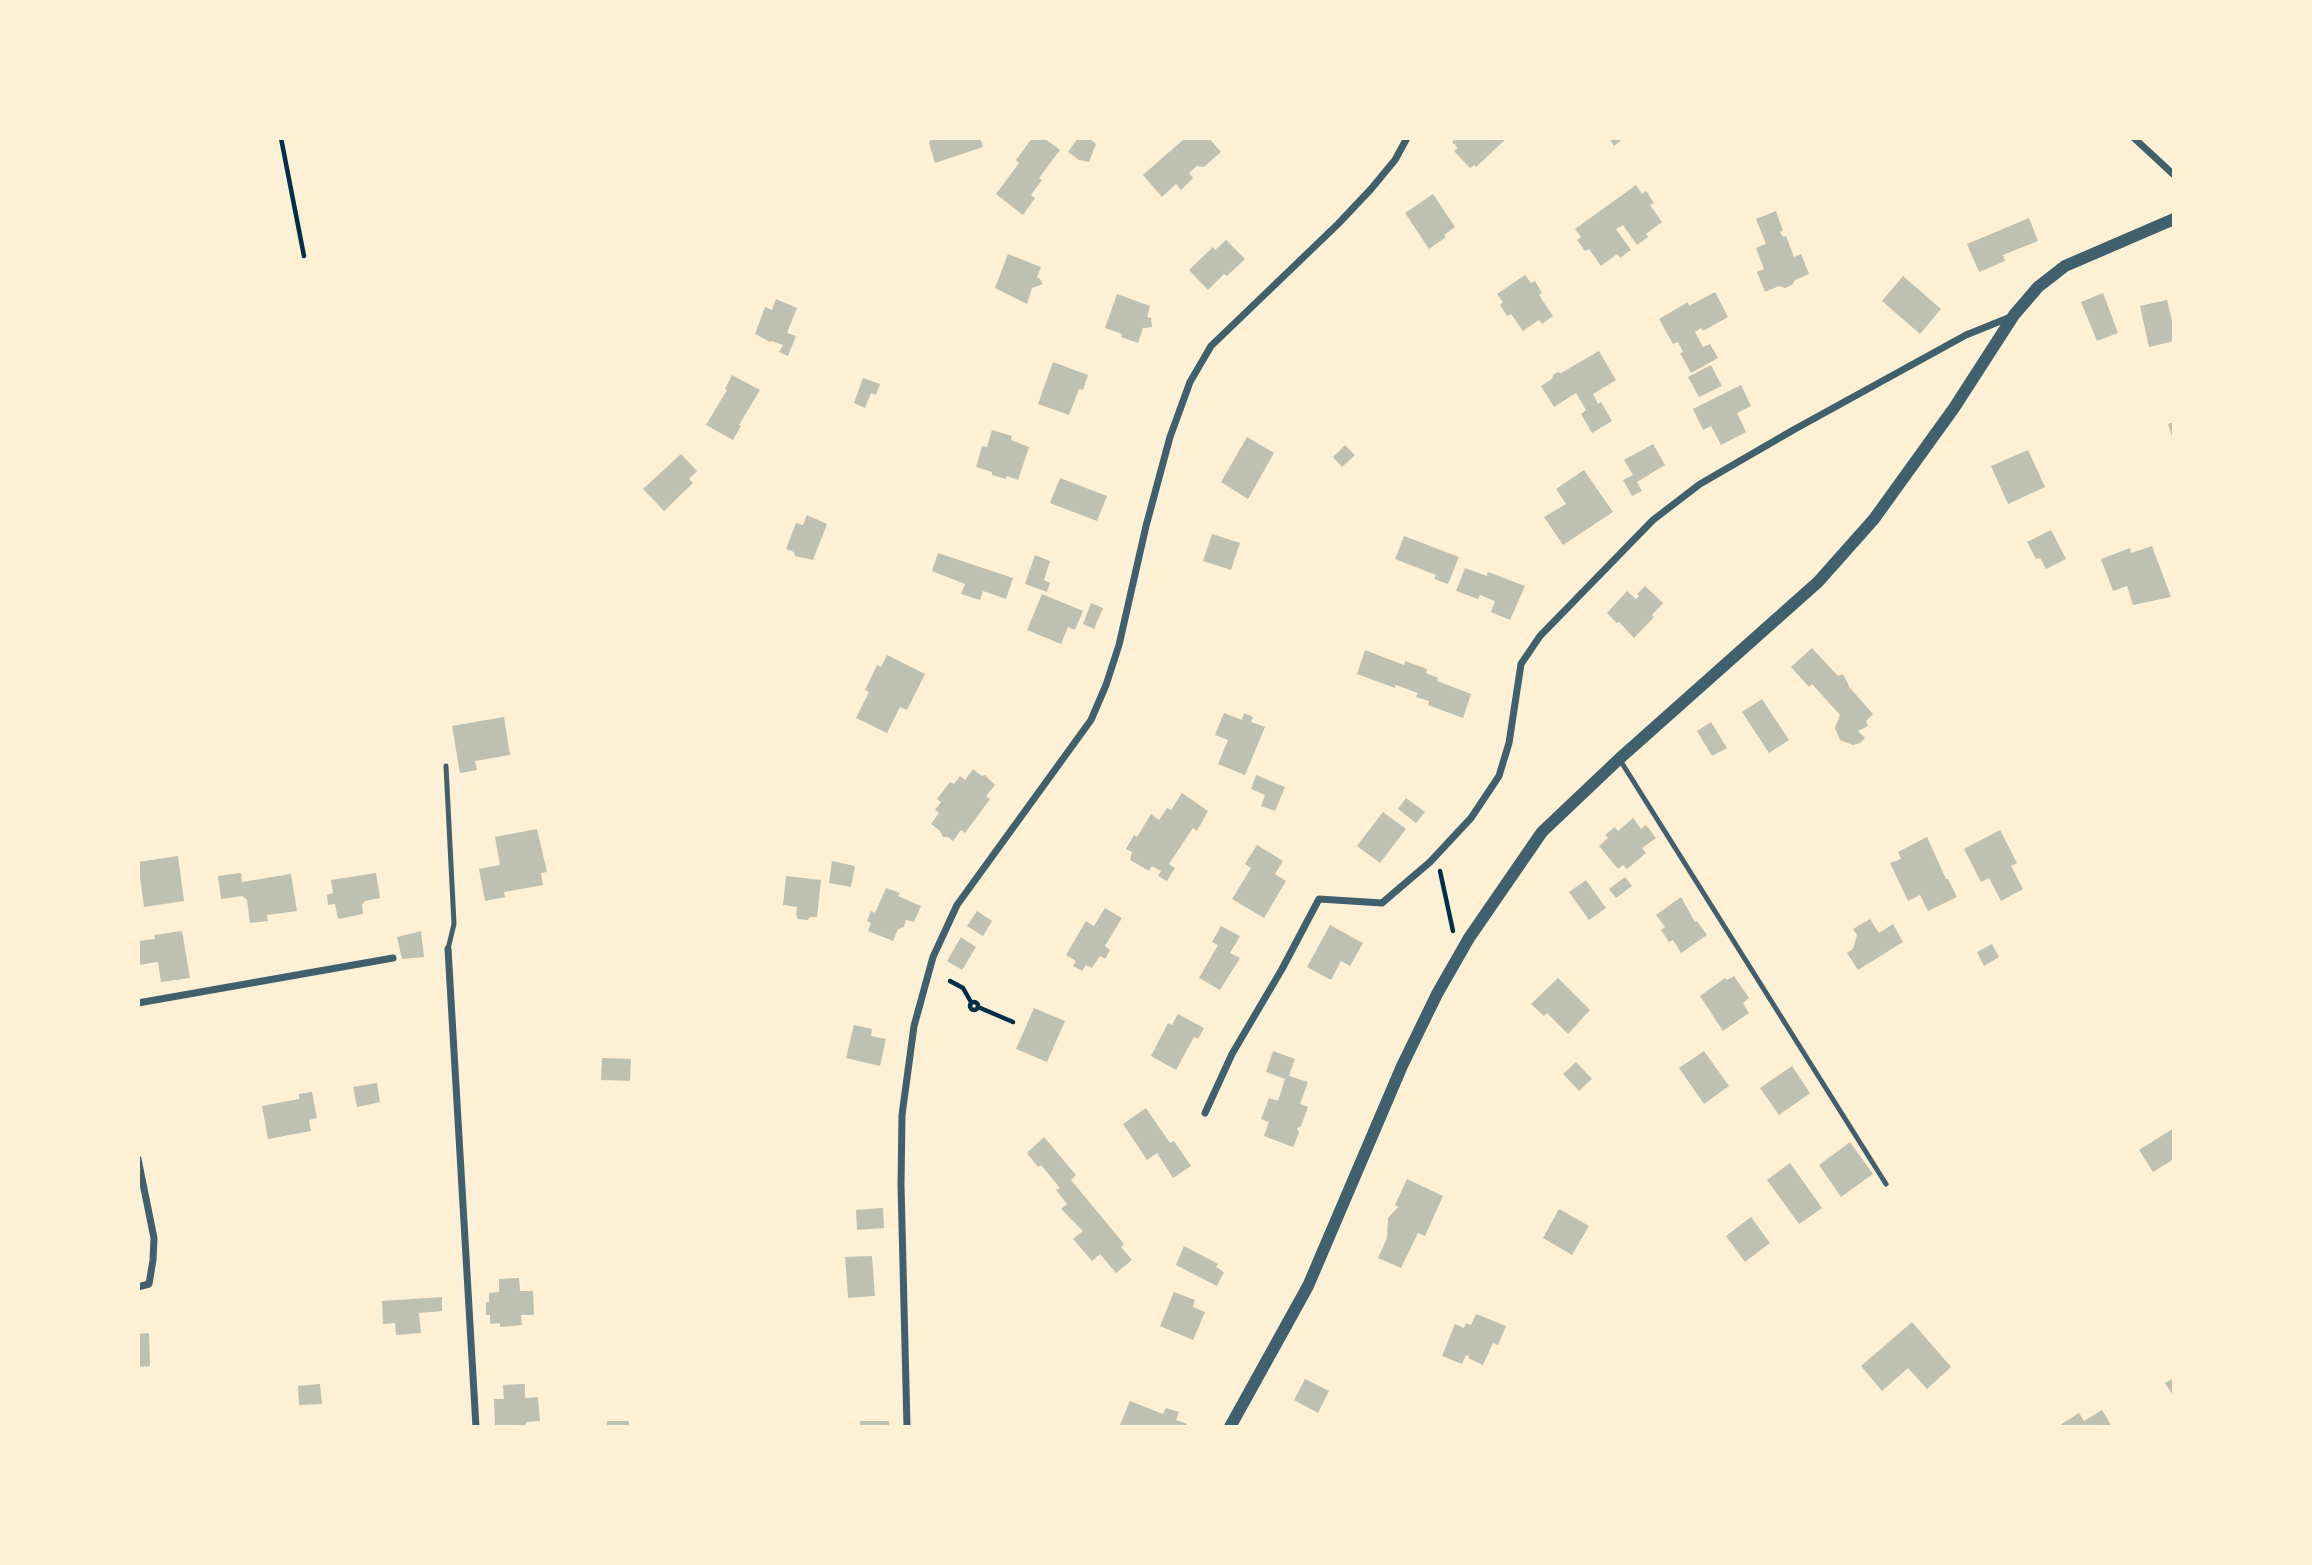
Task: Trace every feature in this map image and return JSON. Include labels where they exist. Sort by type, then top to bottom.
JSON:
[{"type":"street","points":[[2134,138],[2174,175]]},
{"type":"street","points":[[907,1427],[901,1185],[902,1115],[914,1026],[933,957],[957,905],[1091,720],[1119,645],[1146,526],[1170,437],[1189,382],[1211,346],[1363,198],[1395,160],[1406,139]]},
{"type":"street","points":[[1230,1427],[1308,1286],[1402,1066],[1437,995],[1460,955],[1542,832],[1619,759],[1818,582],[1874,519],[1954,408],[2014,315],[2038,287],[2065,266],[2174,219]]},
{"type":"street","points":[[1205,1112],[1232,1054],[1319,899],[1382,902],[1430,862],[1471,818],[1499,776],[1509,743],[1521,664],[1540,636],[1653,520],[1700,484],[1795,429],[1966,335],[2014,315]]},
{"type":"street","points":[[447,949],[476,1427]]},
{"type":"street","points":[[138,1003],[393,958]]},
{"type":"street","points":[[138,1159],[153,1249],[149,1284],[138,1287]]},
{"type":"lane","points":[[1619,759],[1886,1184]]},
{"type":"lane","points":[[446,766],[454,924],[447,949]]},
{"type":"path","points":[[281,138],[304,256]]},
{"type":"path","points":[[1440,869],[1454,936]]},
{"type":"path","points":[[950,981],[963,988],[971,1002],[976,1002],[978,1007],[1013,1023]]},
{"type":"building","points":[[980,138],[983,147],[935,163],[929,143],[930,140]]},
{"type":"building","points":[[1032,138],[1044,138],[1060,150],[1039,178],[1042,180],[1031,195],[1035,198],[1023,215],[996,194],[1019,163],[1016,160]]},
{"type":"building","points":[[1078,138],[1089,138],[1096,144],[1089,162],[1079,160],[1068,152]]},
{"type":"building","points":[[1185,138],[1209,138],[1221,152],[1204,167],[1197,166],[1189,173],[1193,178],[1181,190],[1176,184],[1162,197],[1143,175]]},
{"type":"building","points":[[1456,138],[1507,138],[1476,167],[1474,165],[1470,168],[1454,151],[1458,148],[1452,142]]},
{"type":"building","points":[[1609,138],[1624,138],[1614,146]]},
{"type":"building","points":[[1636,185],[1642,194],[1646,191],[1654,203],[1650,205],[1662,222],[1637,245],[1623,225],[1616,229],[1631,250],[1620,258],[1617,254],[1601,266],[1589,249],[1585,251],[1577,240],[1581,237],[1575,229]]},
{"type":"building","points":[[1433,194],[1455,227],[1429,249],[1405,213]]},
{"type":"building","points":[[1776,211],[1783,231],[1780,232],[1783,237],[1786,236],[1794,257],[1801,254],[1809,274],[1785,288],[1779,286],[1765,292],[1757,272],[1764,269],[1756,248],[1766,244],[1756,219]]},
{"type":"building","points":[[2029,218],[2038,241],[2003,255],[2005,261],[1979,272],[1967,244]]},
{"type":"building","points":[[1226,240],[1245,259],[1208,290],[1189,270],[1213,247],[1215,250]]},
{"type":"building","points":[[1008,254],[1041,267],[1037,277],[1043,284],[1032,288],[1027,304],[995,288]]},
{"type":"building","points":[[1525,275],[1531,283],[1535,281],[1542,293],[1539,295],[1553,316],[1542,324],[1539,320],[1523,331],[1511,314],[1507,316],[1500,305],[1503,302],[1497,294]]},
{"type":"building","points":[[1903,276],[1941,309],[1920,334],[1882,301]]},
{"type":"building","points":[[1715,292],[1728,317],[1703,331],[1701,328],[1695,332],[1703,347],[1710,344],[1718,358],[1691,373],[1680,353],[1683,352],[1678,342],[1673,344],[1659,319],[1688,302],[1689,306]]},
{"type":"building","points":[[2103,293],[2118,333],[2097,341],[2081,302]]},
{"type":"building","points":[[1117,294],[1150,306],[1147,317],[1151,318],[1152,327],[1143,328],[1138,343],[1105,328]]},
{"type":"building","points":[[776,299],[797,308],[787,333],[796,336],[788,356],[779,352],[783,345],[755,334],[765,307],[772,310]]},
{"type":"building","points":[[2167,300],[2174,328],[2174,341],[2149,347],[2140,306]]},
{"type":"building","points":[[1599,351],[1616,380],[1593,394],[1612,421],[1592,433],[1581,414],[1586,410],[1576,393],[1554,407],[1541,386],[1552,379],[1553,375]]},
{"type":"building","points":[[1053,362],[1088,375],[1083,390],[1079,389],[1069,415],[1038,404]]},
{"type":"building","points":[[1711,365],[1722,386],[1699,397],[1688,377]]},
{"type":"building","points":[[732,375],[760,390],[733,440],[706,425],[727,390],[725,389]]},
{"type":"building","points":[[863,378],[880,384],[876,395],[871,393],[865,408],[854,403]]},
{"type":"building","points":[[1741,385],[1751,406],[1737,413],[1746,432],[1721,445],[1711,426],[1703,430],[1693,409]]},
{"type":"building","points":[[2174,422],[2174,439],[2173,440],[2168,424]]},
{"type":"building","points":[[992,430],[1012,436],[1011,440],[1029,447],[1018,480],[992,475],[992,472],[976,467],[982,446],[987,447]]},
{"type":"building","points":[[1247,437],[1274,453],[1248,499],[1221,482]]},
{"type":"building","points":[[1653,444],[1665,465],[1637,482],[1642,491],[1632,496],[1623,480],[1633,475],[1624,460]]},
{"type":"building","points":[[1345,445],[1355,455],[1342,467],[1333,457]]},
{"type":"building","points":[[2028,450],[2045,487],[2008,504],[1991,466]]},
{"type":"building","points":[[681,454],[697,471],[689,479],[693,483],[664,511],[643,489]]},
{"type":"building","points":[[1584,470],[1613,512],[1563,545],[1544,517],[1566,504],[1556,489]]},
{"type":"building","points":[[1060,478],[1107,496],[1097,521],[1050,503]]},
{"type":"building","points":[[807,515],[827,524],[813,560],[795,556],[794,552],[786,549],[796,523],[803,525]]},
{"type":"building","points":[[2051,530],[2066,559],[2046,569],[2040,558],[2036,559],[2027,542]]},
{"type":"building","points":[[1212,534],[1240,543],[1231,570],[1203,561]]},
{"type":"building","points":[[1404,536],[1459,557],[1448,584],[1434,579],[1436,575],[1395,559]]},
{"type":"building","points":[[2152,546],[2171,597],[2133,605],[2127,586],[2113,591],[2101,559],[2130,548],[2131,553]]},
{"type":"building","points":[[938,553],[1013,578],[1006,599],[983,591],[980,600],[961,594],[965,584],[932,571]]},
{"type":"building","points":[[1035,555],[1050,561],[1044,580],[1050,583],[1047,592],[1025,584]]},
{"type":"building","points":[[1465,568],[1487,576],[1488,572],[1525,586],[1510,620],[1491,612],[1495,601],[1480,595],[1478,599],[1456,591]]},
{"type":"building","points":[[1645,586],[1663,603],[1634,638],[1607,613],[1627,591],[1636,599]]},
{"type":"building","points":[[1042,594],[1083,611],[1075,630],[1068,627],[1061,644],[1027,630]]},
{"type":"building","points":[[1091,603],[1103,608],[1094,629],[1083,624]]},
{"type":"building","points":[[1812,648],[1838,676],[1843,674],[1850,688],[1873,714],[1866,721],[1868,726],[1858,731],[1865,738],[1860,743],[1853,745],[1840,740],[1835,728],[1840,715],[1812,684],[1809,687],[1791,667]]},
{"type":"building","points":[[1365,650],[1404,665],[1405,661],[1427,669],[1426,673],[1438,678],[1437,681],[1471,694],[1463,718],[1428,705],[1429,701],[1416,697],[1418,693],[1357,674]]},
{"type":"building","points":[[887,655],[925,674],[907,710],[900,707],[887,733],[856,718],[869,692],[865,690],[877,665],[881,667]]},
{"type":"building","points":[[1762,699],[1789,740],[1769,753],[1742,712]]},
{"type":"building","points":[[1224,713],[1242,720],[1244,713],[1253,717],[1251,722],[1265,727],[1245,775],[1218,764],[1228,740],[1215,735]]},
{"type":"building","points":[[504,717],[510,755],[475,761],[477,770],[460,773],[452,726]]},
{"type":"building","points":[[1711,722],[1727,748],[1712,756],[1697,731]]},
{"type":"building","points":[[973,769],[982,776],[985,775],[995,785],[986,796],[990,799],[965,833],[961,830],[953,841],[943,837],[931,824],[939,813],[935,810],[941,802],[937,799],[950,782],[954,784],[960,776],[965,780]]},
{"type":"building","points":[[1256,775],[1285,787],[1275,811],[1261,806],[1265,795],[1251,789]]},
{"type":"building","points":[[1182,793],[1208,811],[1197,831],[1193,828],[1169,864],[1175,868],[1167,881],[1158,876],[1161,871],[1152,866],[1149,871],[1130,860],[1132,852],[1126,849],[1151,814],[1159,820],[1167,808],[1171,810]]},
{"type":"building","points":[[1406,798],[1425,812],[1416,823],[1398,809]]},
{"type":"building","points":[[1383,812],[1406,829],[1380,863],[1357,846]]},
{"type":"building","points":[[1633,818],[1641,829],[1646,825],[1656,838],[1642,848],[1646,853],[1627,869],[1623,865],[1618,869],[1599,846],[1608,838],[1605,835],[1615,827],[1618,831]]},
{"type":"building","points":[[537,829],[547,872],[541,873],[543,885],[504,892],[505,897],[485,901],[479,869],[500,865],[495,837]]},
{"type":"building","points":[[2000,830],[2017,863],[2011,866],[2023,889],[2001,901],[1989,878],[1981,882],[1964,849]]},
{"type":"building","points":[[1927,837],[1957,897],[1928,911],[1920,895],[1908,901],[1890,863],[1901,859],[1898,852]]},
{"type":"building","points":[[1257,845],[1283,861],[1275,874],[1286,881],[1264,918],[1232,899],[1251,868],[1245,864]]},
{"type":"building","points":[[178,856],[184,901],[144,907],[138,862]]},
{"type":"building","points":[[832,861],[855,866],[851,887],[829,883]]},
{"type":"building","points":[[241,873],[242,882],[291,874],[297,911],[267,915],[268,921],[250,923],[247,900],[242,896],[221,899],[218,876]]},
{"type":"building","points":[[376,873],[380,898],[365,901],[362,905],[363,914],[338,919],[335,904],[328,905],[327,895],[333,893],[331,880]]},
{"type":"building","points":[[786,876],[821,880],[817,917],[798,919],[797,907],[783,905]]},
{"type":"building","points":[[1625,877],[1632,886],[1616,898],[1609,889]]},
{"type":"building","points":[[1586,880],[1606,908],[1589,920],[1569,892]]},
{"type":"building","points":[[886,888],[921,906],[914,922],[906,920],[893,941],[868,931],[871,923],[867,921],[871,911],[875,913]]},
{"type":"building","points":[[1681,897],[1695,922],[1697,921],[1707,935],[1681,953],[1673,940],[1669,942],[1661,930],[1665,927],[1656,915]]},
{"type":"building","points":[[1105,908],[1122,918],[1105,946],[1110,950],[1105,959],[1100,956],[1092,968],[1086,965],[1082,971],[1073,966],[1076,961],[1066,955],[1086,921],[1094,926]]},
{"type":"building","points":[[977,911],[992,921],[983,936],[967,926]]},
{"type":"building","points":[[1870,919],[1879,933],[1893,924],[1903,942],[1858,970],[1847,953],[1853,949],[1857,935],[1853,929]]},
{"type":"building","points":[[1330,925],[1363,943],[1350,966],[1341,961],[1331,980],[1307,967]]},
{"type":"building","points":[[1221,926],[1240,936],[1230,953],[1240,958],[1220,990],[1199,978],[1218,945],[1212,942]]},
{"type":"building","points":[[182,931],[190,978],[161,982],[158,962],[138,965],[138,941],[155,939],[154,935]]},
{"type":"building","points":[[421,931],[424,957],[402,959],[397,937]]},
{"type":"building","points":[[961,937],[976,947],[962,970],[947,961]]},
{"type":"building","points":[[1992,944],[1999,957],[1984,966],[1977,952]]},
{"type":"building","points":[[1734,976],[1749,998],[1743,1003],[1749,1013],[1723,1031],[1700,996],[1725,978],[1727,980]]},
{"type":"building","points":[[1558,978],[1590,1010],[1568,1034],[1547,1013],[1544,1016],[1531,1004]]},
{"type":"building","points":[[1034,1008],[1065,1021],[1047,1062],[1016,1049]]},
{"type":"building","points":[[1178,1014],[1204,1028],[1198,1039],[1194,1037],[1176,1070],[1151,1056],[1168,1023],[1172,1025]]},
{"type":"building","points":[[854,1025],[872,1029],[871,1036],[886,1039],[880,1066],[846,1058]]},
{"type":"building","points":[[1273,1051],[1295,1059],[1289,1076],[1308,1082],[1300,1104],[1308,1107],[1301,1126],[1297,1128],[1299,1133],[1293,1147],[1264,1136],[1269,1122],[1261,1119],[1269,1098],[1278,1101],[1285,1079],[1266,1072]]},
{"type":"building","points":[[1704,1051],[1729,1086],[1704,1104],[1679,1068]]},
{"type":"building","points":[[602,1058],[631,1059],[630,1081],[601,1080]]},
{"type":"building","points":[[1576,1062],[1592,1079],[1579,1091],[1563,1074]]},
{"type":"building","points":[[1792,1066],[1810,1093],[1779,1115],[1760,1088]]},
{"type":"building","points":[[377,1083],[380,1102],[357,1107],[353,1087]]},
{"type":"building","points":[[312,1092],[317,1118],[309,1120],[311,1131],[268,1139],[262,1106],[299,1099],[299,1094]]},
{"type":"building","points":[[1146,1108],[1170,1143],[1174,1141],[1191,1166],[1173,1178],[1157,1153],[1147,1160],[1123,1124]]},
{"type":"building","points":[[2174,1128],[2174,1159],[2153,1172],[2139,1150]]},
{"type":"building","points":[[1044,1137],[1076,1175],[1071,1180],[1124,1244],[1121,1247],[1132,1260],[1116,1273],[1100,1254],[1092,1261],[1073,1239],[1083,1231],[1061,1209],[1067,1204],[1056,1190],[1060,1188],[1027,1153]]},
{"type":"building","points":[[1850,1142],[1873,1174],[1841,1197],[1819,1165]]},
{"type":"building","points":[[1790,1163],[1822,1208],[1799,1224],[1767,1180]]},
{"type":"building","points":[[1407,1179],[1443,1196],[1425,1236],[1418,1233],[1401,1268],[1378,1258],[1387,1238],[1388,1218],[1398,1207],[1395,1205]]},
{"type":"building","points":[[883,1208],[884,1228],[857,1230],[856,1210]]},
{"type":"building","points":[[1559,1209],[1589,1226],[1572,1255],[1543,1238]]},
{"type":"building","points":[[1751,1217],[1770,1243],[1745,1262],[1726,1236]]},
{"type":"building","points":[[1184,1246],[1218,1264],[1216,1267],[1224,1272],[1217,1286],[1176,1265]]},
{"type":"building","points":[[872,1256],[875,1296],[848,1298],[845,1257]]},
{"type":"building","points":[[519,1278],[520,1291],[533,1291],[534,1315],[521,1315],[522,1325],[500,1327],[500,1323],[490,1324],[490,1315],[486,1315],[489,1293],[499,1292],[499,1279]]},
{"type":"building","points":[[1174,1292],[1195,1300],[1193,1307],[1205,1312],[1193,1340],[1160,1326]]},
{"type":"building","points":[[442,1297],[442,1311],[419,1313],[421,1333],[396,1335],[395,1323],[383,1324],[382,1301]]},
{"type":"building","points":[[1476,1314],[1506,1326],[1498,1345],[1493,1343],[1483,1365],[1466,1355],[1462,1364],[1442,1356],[1455,1324],[1464,1328],[1466,1323],[1471,1325]]},
{"type":"building","points":[[1912,1322],[1951,1367],[1927,1389],[1908,1368],[1882,1391],[1861,1366]]},
{"type":"building","points":[[149,1333],[150,1366],[138,1367],[138,1334]]},
{"type":"building","points":[[2174,1378],[2174,1397],[2165,1383]]},
{"type":"building","points":[[1305,1379],[1329,1391],[1318,1413],[1294,1400]]},
{"type":"building","points":[[320,1384],[322,1404],[299,1405],[298,1386]]},
{"type":"building","points":[[525,1384],[525,1398],[538,1397],[540,1421],[526,1422],[526,1427],[495,1427],[494,1399],[504,1399],[503,1385]]},
{"type":"building","points":[[1130,1401],[1163,1414],[1166,1408],[1179,1412],[1176,1420],[1187,1424],[1186,1427],[1119,1427]]},
{"type":"building","points":[[2102,1410],[2112,1427],[2057,1427],[2079,1413],[2084,1421]]},
{"type":"building","points":[[607,1421],[629,1421],[629,1427],[607,1427]]},
{"type":"building","points":[[860,1421],[889,1421],[889,1427],[860,1427]]}]
